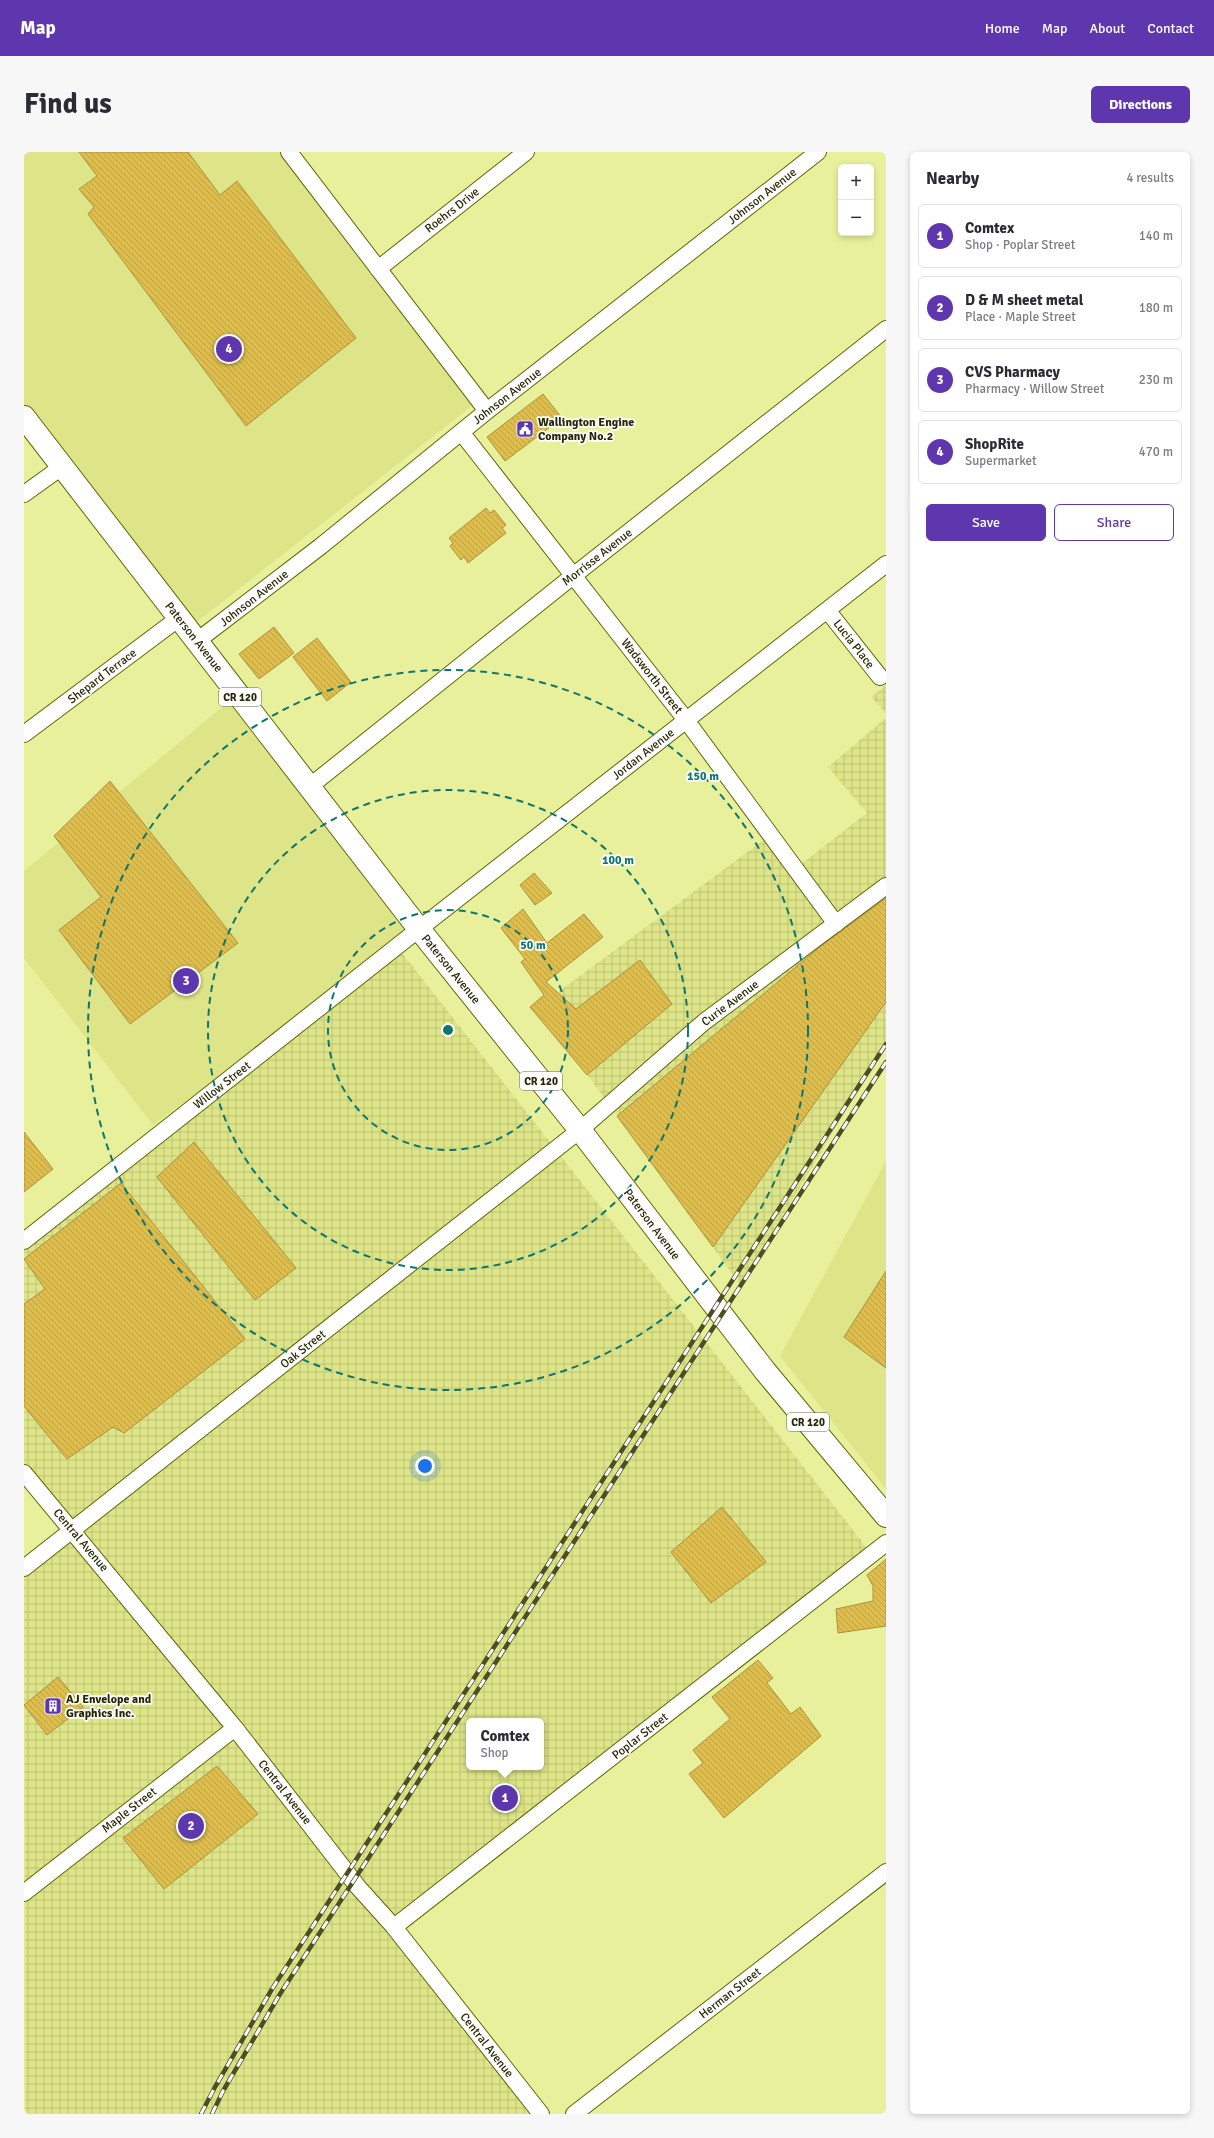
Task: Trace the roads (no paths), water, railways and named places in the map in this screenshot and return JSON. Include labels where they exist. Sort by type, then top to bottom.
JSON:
[{"type":"main road","name":"Paterson Avenue","points":[[24,416],[419,929],[580,1130],[765,1372],[886,1516]]},
{"type":"street","points":[[289,152],[487,411]]},
{"type":"street","name":"Johnson Avenue","points":[[197,641],[487,411],[818,152]]},
{"type":"street","name":"Roehrs Drive","points":[[378,269],[522,153]]},
{"type":"street","name":"Morrisse Avenue","points":[[309,787],[886,329]]},
{"type":"street","name":"Wadsworth Street","points":[[462,432],[686,720],[836,924]]},
{"type":"street","points":[[24,494],[62,466]]},
{"type":"street","name":"Jordan Avenue","points":[[419,929],[886,564]]},
{"type":"street","name":"Lucia Place","points":[[827,610],[880,677]]},
{"type":"street","name":"Shepard Terrace","points":[[24,734],[179,618]]},
{"type":"street","name":"Curie Avenue","points":[[580,1130],[704,1022],[886,886]]},
{"type":"street","name":"Willow Street","points":[[24,1241],[419,929]]},
{"type":"street","name":"Oak Street","points":[[24,1568],[580,1130]]},
{"type":"street","name":"Central Avenue","points":[[24,1473],[73,1530],[235,1728],[358,1887],[394,1927],[541,2114]]},
{"type":"street","name":"Poplar Street","points":[[394,1927],[886,1543]]},
{"type":"street","name":"Maple Street","points":[[24,1893],[235,1728]]},
{"type":"street","name":"Herman Street","points":[[574,2114],[886,1872]]},
{"type":"railway","points":[[201,2114],[272,1989],[886,1044]]},
{"type":"railway","points":[[212,2114],[223,2091],[280,1994],[886,1062]]},
{"type":"place","name":"ShopRite","points":[[229,349]]},
{"type":"place","name":"Wallington Engine Company No.2","points":[[525,429]]},
{"type":"place","name":"CVS Pharmacy","points":[[186,981]]},
{"type":"place","name":"AJ Envelope and Graphics Inc.","points":[[53,1706]]},
{"type":"place","name":"Comtex","points":[[505,1798]]},
{"type":"place","name":"D & M sheet metal","points":[[191,1826]]}]
